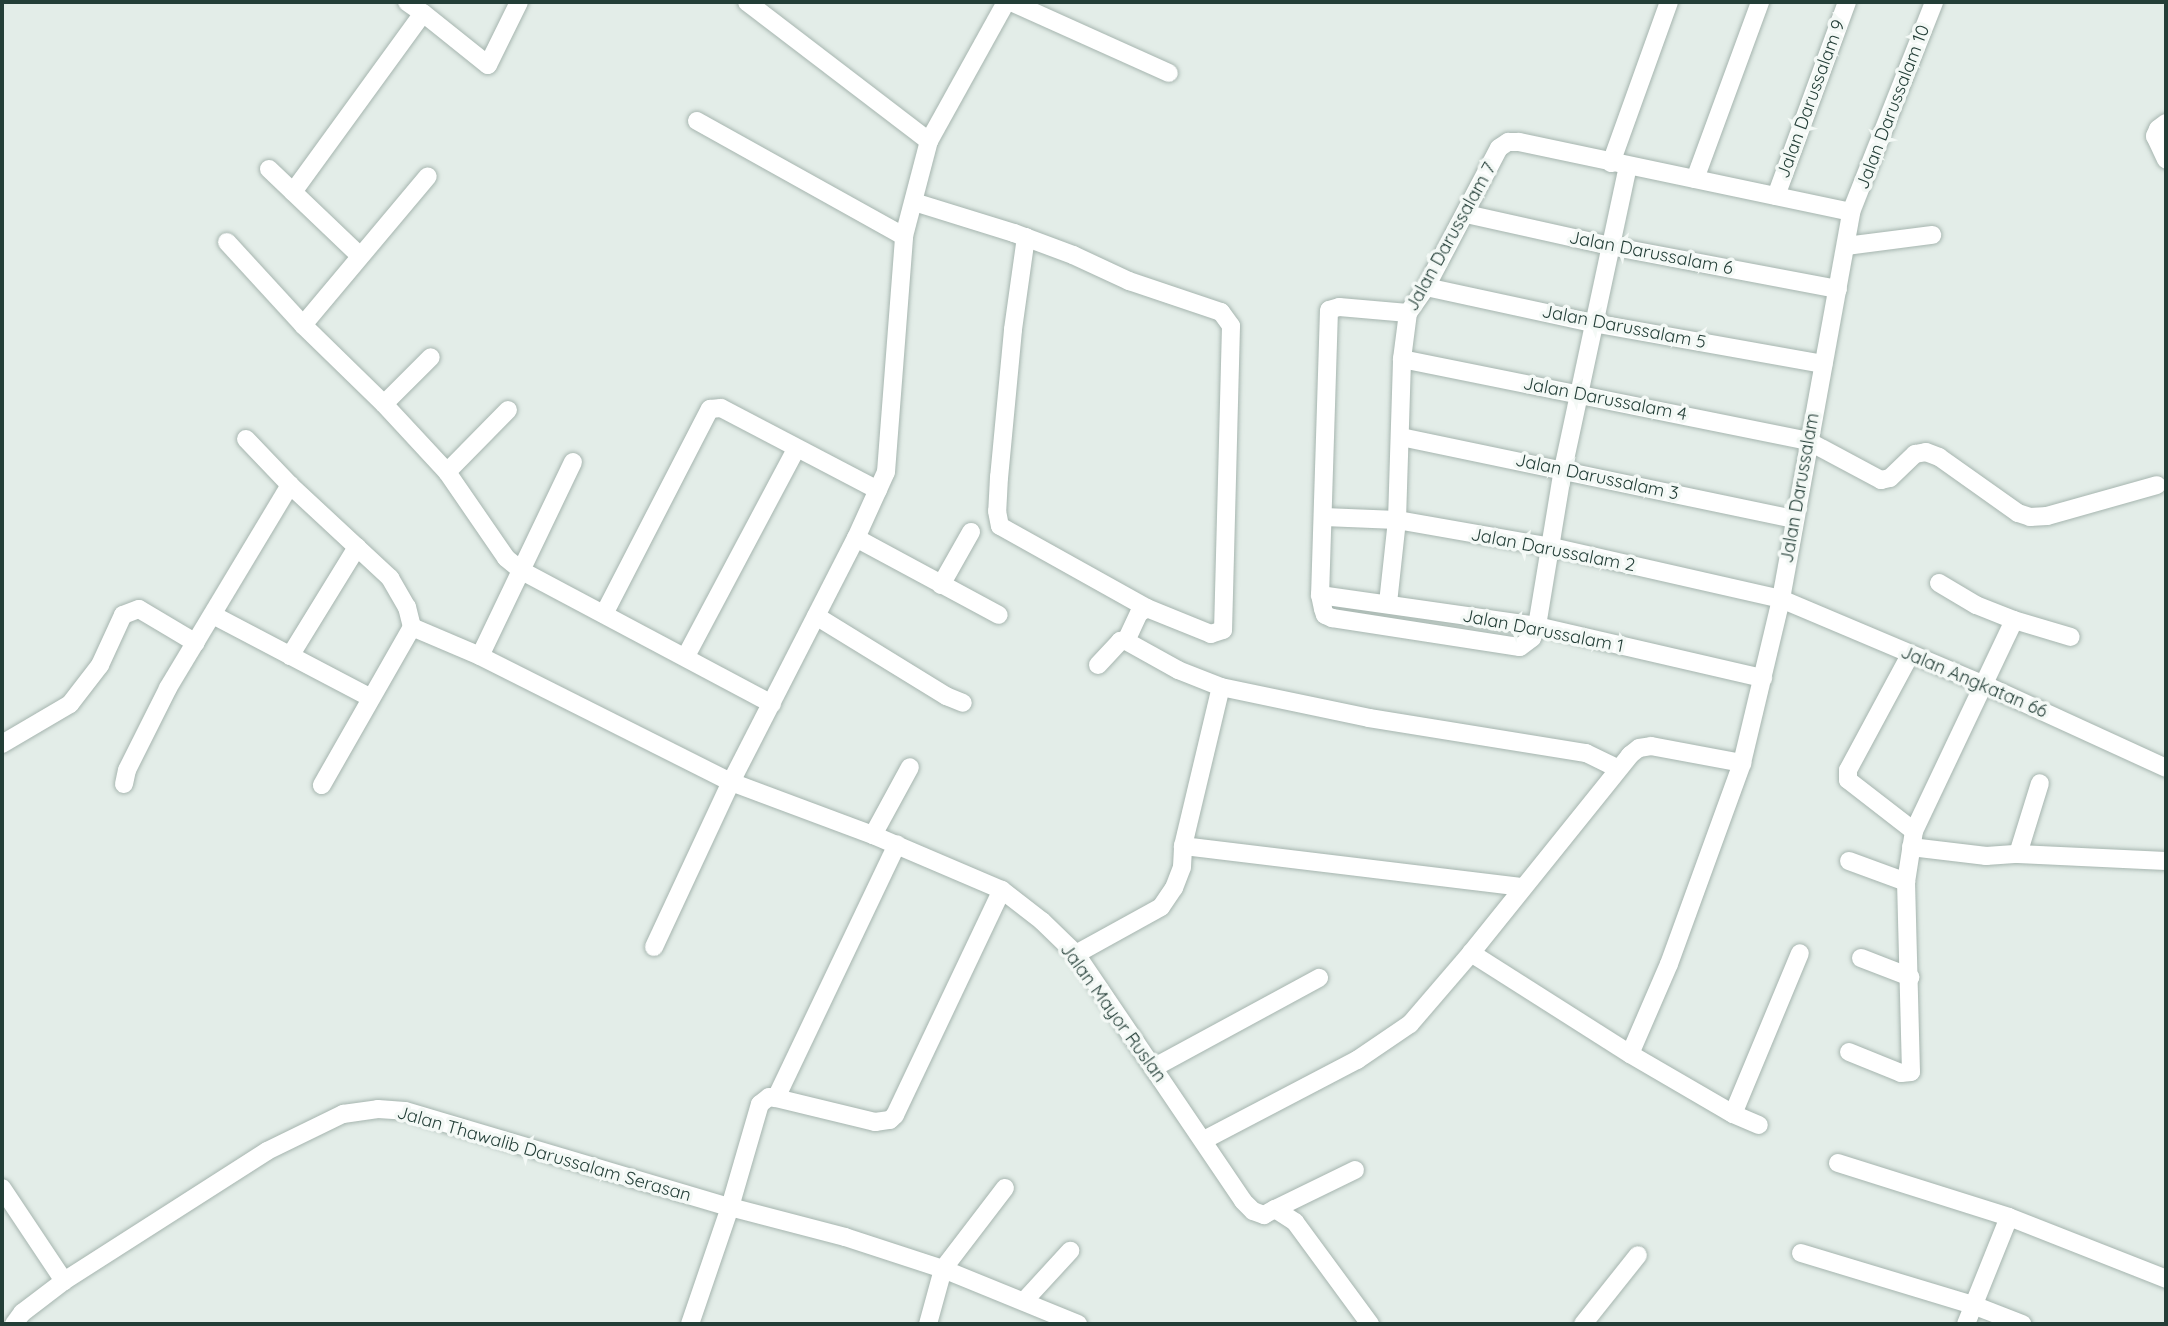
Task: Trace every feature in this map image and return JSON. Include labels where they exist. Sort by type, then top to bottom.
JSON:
[{"type":"street","points":[[407,2],[488,65],[519,2]]},
{"type":"street","points":[[747,2],[929,141]]},
{"type":"street","points":[[654,947],[731,782],[856,538],[886,472],[904,236],[929,141],[1009,2],[1169,74]]},
{"type":"street","points":[[1408,313],[1339,307],[1329,310],[1320,595],[1325,615],[1513,647],[1527,644],[1537,626],[1563,469],[1581,394],[1610,246],[1620,165],[1669,2]]},
{"type":"street","points":[[1695,179],[1760,2]]},
{"type":"street","name":"Jalan Darussalam 9","points":[[1776,195],[1847,2]]},
{"type":"street","name":"Jalan Darussalam 10","points":[[1852,212],[1934,2]]},
{"type":"street","points":[[293,192],[423,13]]},
{"type":"street","points":[[697,121],[904,236]]},
{"type":"street","points":[[2166,123],[2158,129],[2155,136],[2166,160]]},
{"type":"street","name":"Jalan Darussalam 7","points":[[1388,603],[1397,520],[1402,359],[1408,313],[1466,214],[1499,148],[1508,142],[1852,212]]},
{"type":"street","points":[[269,169],[360,257]]},
{"type":"street","points":[[303,325],[428,176]]},
{"type":"street","points":[[914,202],[1026,237],[1129,281],[1221,312],[1231,326],[1223,630],[1211,634],[1147,608],[1000,526],[999,477],[1013,330],[1026,237]]},
{"type":"street","name":"Jalan Darussalam","points":[[1630,1054],[1669,964],[1742,763],[1780,599],[1852,212]]},
{"type":"street","name":"Jalan Darussalam 6","points":[[1466,214],[1610,246],[1838,289]]},
{"type":"street","points":[[1846,246],[1932,235]]},
{"type":"street","points":[[227,243],[447,472],[506,558],[522,571],[772,704]]},
{"type":"street","name":"Jalan Darussalam 5","points":[[1426,286],[1593,323],[1823,364]]},
{"type":"street","points":[[384,404],[431,357]]},
{"type":"street","name":"Jalan Darussalam 4","points":[[1402,359],[1808,441],[1881,480],[1890,478],[1915,454],[1926,452],[1939,457],[2018,513],[2030,517],[2047,516],[2157,485]]},
{"type":"street","points":[[604,614],[710,409],[722,408],[878,490]]},
{"type":"street","points":[[447,472],[508,410]]},
{"type":"street","name":"Jalan Darussalam 3","points":[[1401,437],[1793,519]]},
{"type":"street","points":[[246,439],[289,485],[390,578],[407,607],[412,627],[322,785]]},
{"type":"street","points":[[686,656],[796,449]]},
{"type":"street","points":[[480,656],[573,462]]},
{"type":"street","points":[[124,784],[132,758],[168,688],[289,485]]},
{"type":"street","name":"Jalan Darussalam 2","points":[[1324,517],[1397,520],[1552,547],[1780,599]]},
{"type":"street","points":[[941,585],[971,532]]},
{"type":"street","points":[[856,538],[999,615]]},
{"type":"street","points":[[290,656],[357,547]]},
{"type":"street","points":[[1939,583],[1976,605],[2071,637]]},
{"type":"street","name":"Jalan Darussalam 1","points":[[1320,595],[1537,626],[1763,678]]},
{"type":"street","name":"Jalan Angkatan 66","points":[[1780,599],[1985,685],[2166,768]]},
{"type":"street","points":[[4,738],[70,704],[100,665],[123,615],[139,608],[196,643]]},
{"type":"street","points":[[1126,641],[1139,613],[1147,608]]},
{"type":"street","points":[[213,615],[371,698]]},
{"type":"street","points":[[816,616],[946,696],[963,703]]},
{"type":"street","points":[[1849,1052],[1901,1073],[1911,1072],[1906,882],[1912,839],[2014,620]]},
{"type":"street","name":"Jalan Mayor Ruslan","points":[[412,627],[480,656],[731,782],[897,844],[1003,890],[1042,921],[1076,954],[1253,1211],[1264,1215],[1275,1209],[1296,1222],[1370,1324]]},
{"type":"street","points":[[1098,665],[1120,641],[1126,641],[1178,670],[1222,687],[1368,718],[1586,753],[1617,768]]},
{"type":"street","points":[[1910,655],[1848,770],[1848,780],[1912,839],[1986,856],[2018,854],[2166,861]]},
{"type":"street","points":[[1076,954],[1161,907],[1174,888],[1182,867],[1183,846],[1222,687]]},
{"type":"street","points":[[1205,1140],[1384,1044],[1410,1024],[1471,953],[1617,768],[1639,748],[1651,746],[1742,763]]},
{"type":"street","points":[[873,835],[910,768]]},
{"type":"street","points":[[2018,854],[2040,783]]},
{"type":"street","points":[[776,1098],[897,844]]},
{"type":"street","points":[[1183,846],[1523,887]]},
{"type":"street","points":[[1849,861],[1906,882]]},
{"type":"street","points":[[690,1324],[730,1207],[760,1104],[769,1097],[776,1098],[875,1122],[884,1122],[895,1115],[1003,890]]},
{"type":"street","points":[[1471,953],[1630,1054],[1733,1114],[1759,1125]]},
{"type":"street","points":[[1733,1114],[1800,953]]},
{"type":"street","points":[[1861,958],[1910,977]]},
{"type":"street","points":[[1153,1068],[1319,978]]},
{"type":"street","name":"Jalan Thawalib Darussalam Serasan","points":[[14,1324],[22,1313],[64,1280],[267,1151],[343,1114],[361,1110],[405,1111],[730,1207],[845,1237],[943,1269],[1025,1300],[1078,1324]]},
{"type":"street","points":[[1838,1163],[2009,1217],[2166,1279]]},
{"type":"street","points":[[1275,1209],[1355,1170]]},
{"type":"street","points":[[2,1188],[64,1280]]},
{"type":"street","points":[[928,1324],[943,1269],[1005,1188]]},
{"type":"street","points":[[1966,1324],[2009,1217]]},
{"type":"street","points":[[1025,1300],[1070,1251]]},
{"type":"street","points":[[1801,1253],[1973,1305],[2022,1324]]},
{"type":"street","points":[[1583,1324],[1638,1255]]}]
